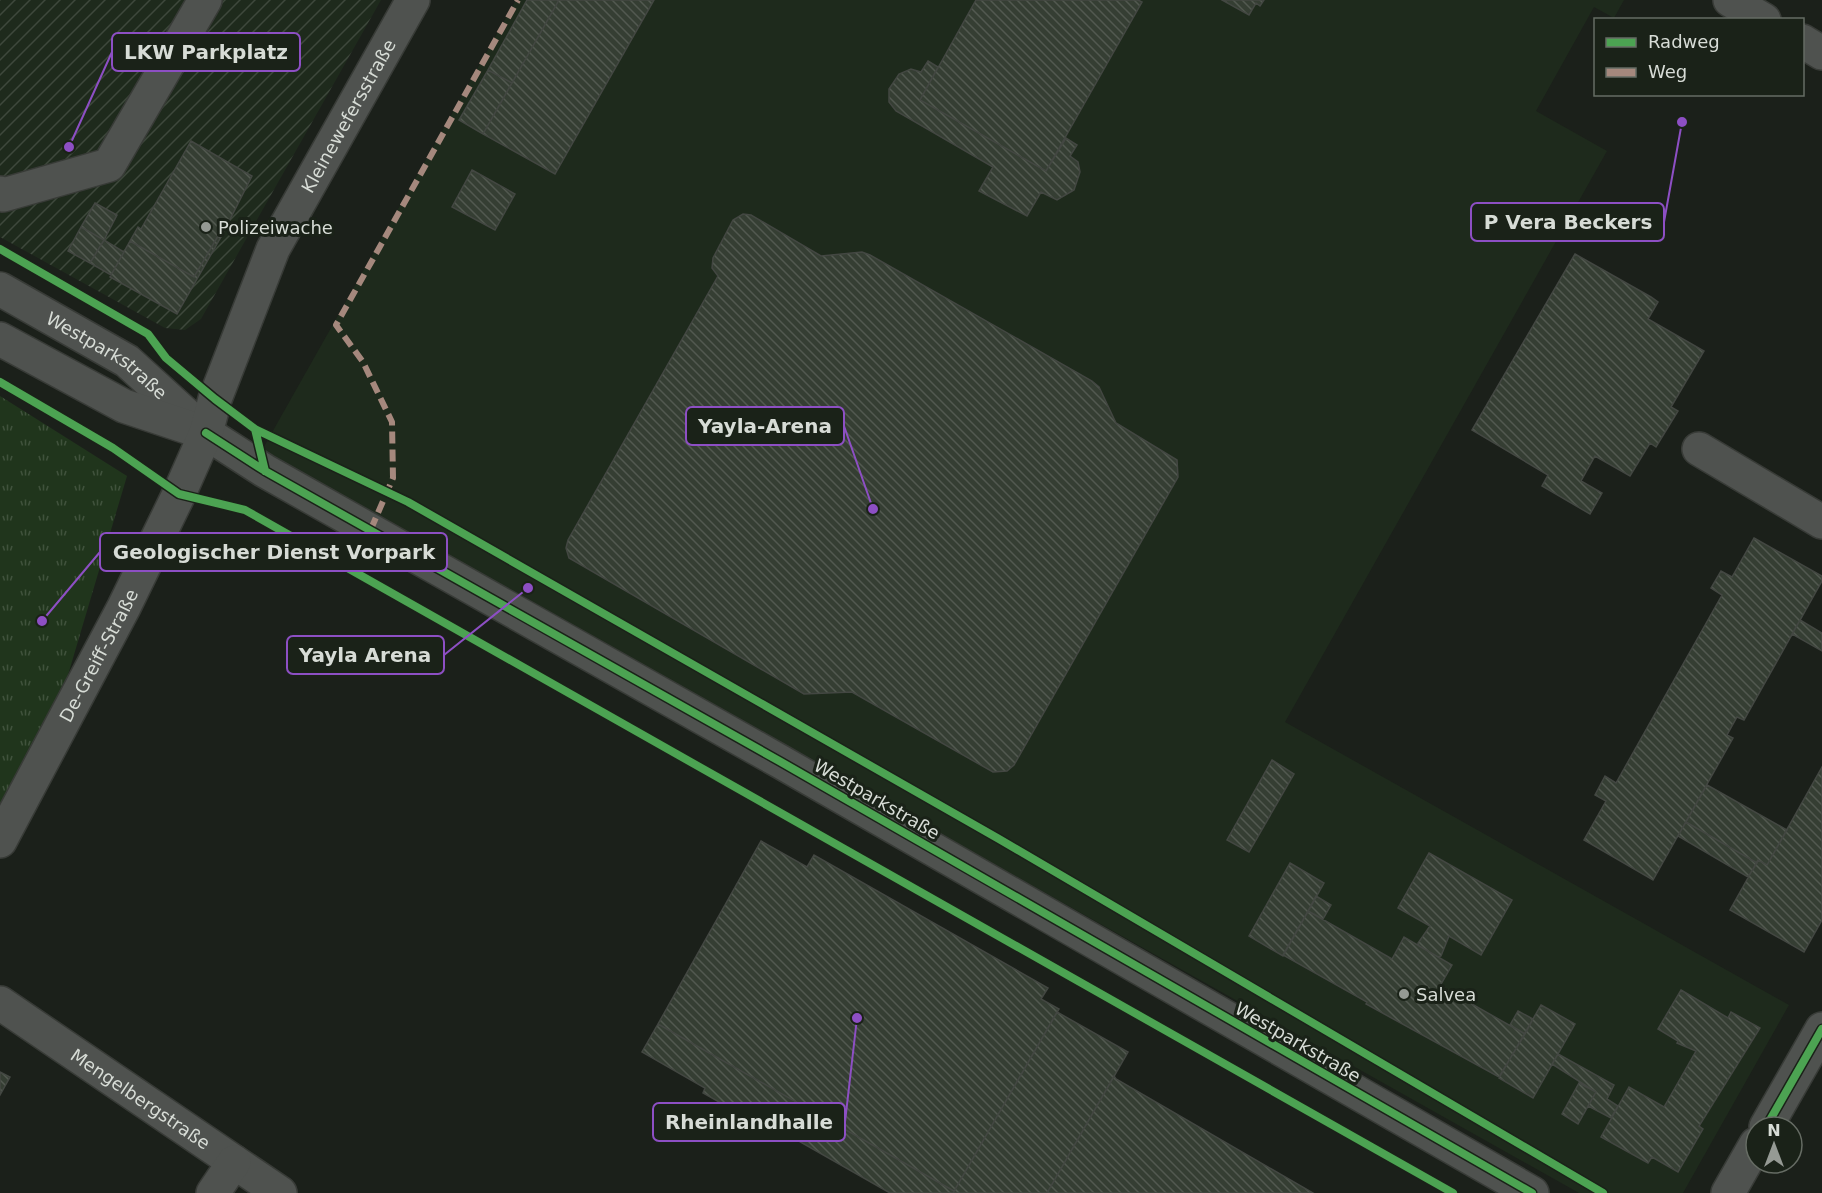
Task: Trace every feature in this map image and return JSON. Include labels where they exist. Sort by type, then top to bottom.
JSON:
[{"type":"street","points":[[0,193],[3,195],[109,165],[205,0]]},
{"type":"street","name":"Kleinewefersstraße","points":[[206,433],[214,399],[273,249],[413,0]]},
{"type":"street","points":[[1730,0],[1761,18]]},
{"type":"street","points":[[1804,42],[1822,53]]},
{"type":"street","name":"Westparkstraße","points":[[0,289],[127,361],[206,433],[265,471],[802,774],[1532,1193]]},
{"type":"street","name":"Westparkstraße","points":[[0,339],[124,406],[206,433]]},
{"type":"street","name":"De-Greiff-Straße","points":[[0,841],[124,607],[206,433]]},
{"type":"street","points":[[1699,449],[1822,522]]},
{"type":"street","name":"Mengelbergstraße","points":[[0,1003],[280,1193]]},
{"type":"street","points":[[1773,1115],[1822,1029]]},
{"type":"street","points":[[213,1193],[234,1162]]},
{"type":"street","points":[[1728,1193],[1744,1165]]},
{"type":"shaded area","points":[[0,0],[381,0],[201,319],[185,330],[165,328],[0,237]]},
{"type":"shaded area","points":[[516,0],[1624,0],[1614,18],[1594,7],[1536,111],[1607,151],[1285,722],[1789,1005],[1683,1193],[1579,1193],[261,452]]},
{"type":"green space","points":[[0,396],[127,476],[41,766],[0,825]]},
{"type":"building","points":[[527,0],[559,0],[512,83],[488,70]]},
{"type":"building","points":[[559,0],[654,0],[555,174],[483,134]]},
{"type":"building","points":[[976,0],[1138,0],[1142,2],[1046,171],[920,100]]},
{"type":"building","points":[[1222,0],[1264,0],[1260,6],[1256,3],[1249,15]]},
{"type":"building","points":[[928,61],[938,67],[920,100],[1046,171],[1066,138],[1077,145],[1070,156],[1078,162],[1080,172],[1074,190],[1057,200],[1041,192],[1027,216],[979,191],[993,167],[896,111],[889,102],[889,89],[899,74],[911,69],[921,72]]},
{"type":"building","points":[[488,70],[512,83],[483,134],[459,120]]},
{"type":"building","points":[[191,141],[252,176],[221,237],[218,236],[194,277],[130,241],[138,227],[141,229]]},
{"type":"building","points":[[472,170],[515,194],[495,230],[452,207]]},
{"type":"building","points":[[95,203],[117,215],[104,240],[81,227]]},
{"type":"building","points":[[743,214],[751,215],[821,256],[862,252],[870,255],[1092,381],[1099,387],[1116,423],[1177,460],[1178,477],[1014,765],[1007,771],[993,772],[852,692],[804,694],[569,558],[566,548],[568,540],[718,276],[712,268],[713,258],[733,220]]},
{"type":"building","points":[[81,227],[104,240],[90,263],[68,251]]},
{"type":"building","points":[[218,236],[221,237],[177,314],[110,277],[130,241],[194,277]]},
{"type":"building","points":[[104,240],[124,252],[111,275],[90,263]]},
{"type":"building","points":[[1575,254],[1658,302],[1648,319],[1704,351],[1671,407],[1678,411],[1656,447],[1650,443],[1630,476],[1595,456],[1581,481],[1602,493],[1590,514],[1542,486],[1548,475],[1472,430]]},
{"type":"building","points":[[1754,538],[1822,576],[1822,581],[1744,720],[1737,717],[1727,735],[1733,738],[1653,880],[1584,840],[1606,801],[1595,795],[1605,776],[1616,783],[1722,595],[1711,588],[1721,571],[1732,577]]},
{"type":"building","points":[[1800,620],[1822,633],[1822,651],[1792,634]]},
{"type":"building","points":[[1272,760],[1294,774],[1249,852],[1227,840]]},
{"type":"building","points":[[1822,767],[1822,920],[1804,952],[1730,910],[1758,860],[1767,865]]},
{"type":"building","points":[[1707,785],[1787,830],[1767,865],[1758,860],[1757,863],[1686,822]]},
{"type":"building","points":[[1686,822],[1757,863],[1748,877],[1678,836]]},
{"type":"building","points":[[761,841],[807,867],[814,855],[1048,988],[1041,999],[1059,1009],[954,1191],[658,1024]]},
{"type":"building","points":[[1429,853],[1512,900],[1481,955],[1449,936],[1441,956],[1438,957],[1419,946],[1418,943],[1430,926],[1398,908]]},
{"type":"building","points":[[1290,863],[1324,883],[1283,956],[1249,936]]},
{"type":"building","points":[[1316,896],[1331,905],[1323,919],[1308,911]]},
{"type":"building","name":"Salvea","points":[[1308,911],[1392,959],[1404,937],[1452,965],[1440,986],[1525,1034],[1499,1077],[1366,1004],[1367,1002],[1283,955]]},
{"type":"building","points":[[1681,990],[1728,1018],[1731,1012],[1760,1028],[1699,1126],[1703,1129],[1678,1172],[1652,1157],[1648,1163],[1601,1137],[1629,1087],[1664,1107],[1696,1051],[1677,1043],[1678,1041],[1658,1029]]},
{"type":"building","points":[[1541,1005],[1575,1024],[1533,1098],[1499,1078]]},
{"type":"building","points":[[1518,1011],[1533,1019],[1525,1034],[1510,1025]]},
{"type":"building","points":[[1057,1012],[1128,1052],[1047,1193],[953,1193]]},
{"type":"building","points":[[658,1024],[954,1191],[953,1193],[890,1193],[744,1110],[742,1115],[703,1093],[705,1088],[642,1052]]},
{"type":"building","points":[[1558,1054],[1614,1085],[1607,1099],[1618,1106],[1611,1118],[1588,1106],[1596,1092],[1552,1064]]},
{"type":"building","points":[[0,1072],[10,1077],[0,1095]]},
{"type":"building","points":[[1114,1076],[1116,1079],[1313,1193],[1047,1193]]},
{"type":"building","points":[[1579,1083],[1596,1092],[1578,1124],[1562,1114]]},
{"type":"marked path","points":[[371,529],[393,478],[392,422],[363,362],[336,325],[518,0]]},
{"type":"cycle path","points":[[0,249],[148,334],[166,358],[255,429],[265,471]]},
{"type":"cycle path","points":[[0,382],[113,448],[179,494],[245,510],[1453,1193]]},
{"type":"cycle path","points":[[255,429],[408,502],[999,839],[1603,1193]]},
{"type":"cycle path","points":[[206,433],[265,471],[781,762],[1532,1193]]},
{"type":"cycle path","points":[[1773,1115],[1822,1029]]},
{"type":"place","name":"P Vera Beckers","points":[[1682,122]]},
{"type":"place","name":"LKW Parkplatz","points":[[69,147]]},
{"type":"place","name":"Polizeiwache","points":[[206,227]]},
{"type":"place","name":"Yayla-Arena","points":[[873,509]]},
{"type":"place","name":"Yayla Arena","points":[[528,588]]},
{"type":"place","name":"Geologischer Dienst Vorpark","points":[[42,621]]},
{"type":"place","name":"Salvea","points":[[1404,994]]},
{"type":"place","name":"Rheinlandhalle","points":[[857,1018]]}]
